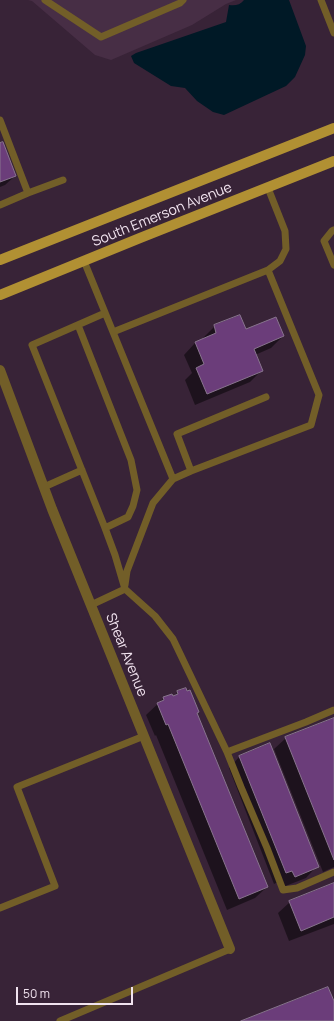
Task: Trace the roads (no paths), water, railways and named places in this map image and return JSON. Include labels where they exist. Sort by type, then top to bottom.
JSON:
[{"type":"main road","name":"South Emerson Avenue","points":[[0,260],[334,128]]},
{"type":"main road","name":"South Emerson Avenue","points":[[0,295],[334,161]]},
{"type":"street","name":"Shear Avenue","points":[[0,370],[44,487],[230,949]]},
{"type":"lane","points":[[45,0],[101,37],[180,3],[183,0]]},
{"type":"lane","points":[[321,0],[334,33]]},
{"type":"lane","points":[[0,120],[28,194]]},
{"type":"lane","points":[[0,204],[63,180]]},
{"type":"lane","points":[[113,332],[268,270],[280,260],[286,249],[285,231],[268,188]]},
{"type":"lane","points":[[334,230],[324,241],[334,265]]},
{"type":"lane","points":[[84,261],[173,479]]},
{"type":"lane","points":[[125,589],[127,571],[153,503],[173,479],[311,424],[319,395],[268,270]]},
{"type":"lane","points":[[105,313],[32,345],[105,528],[125,589],[155,616],[173,638],[228,752],[283,890],[297,888],[334,872]]},
{"type":"lane","points":[[78,325],[131,460],[137,490],[134,506],[128,517],[105,528]]},
{"type":"lane","points":[[192,471],[177,434],[266,397]]},
{"type":"lane","points":[[44,487],[82,470]]},
{"type":"lane","points":[[91,605],[125,589]]},
{"type":"lane","points":[[228,752],[334,710]]},
{"type":"lane","points":[[0,908],[55,886],[17,787],[144,736]]},
{"type":"lane","points":[[60,1021],[230,949]]},
{"type":"water","points":[[244,0],[289,0],[306,46],[305,55],[295,77],[286,86],[224,115],[213,112],[197,101],[185,88],[171,86],[134,63],[131,56],[136,53],[226,22],[229,5],[237,5]]}]
